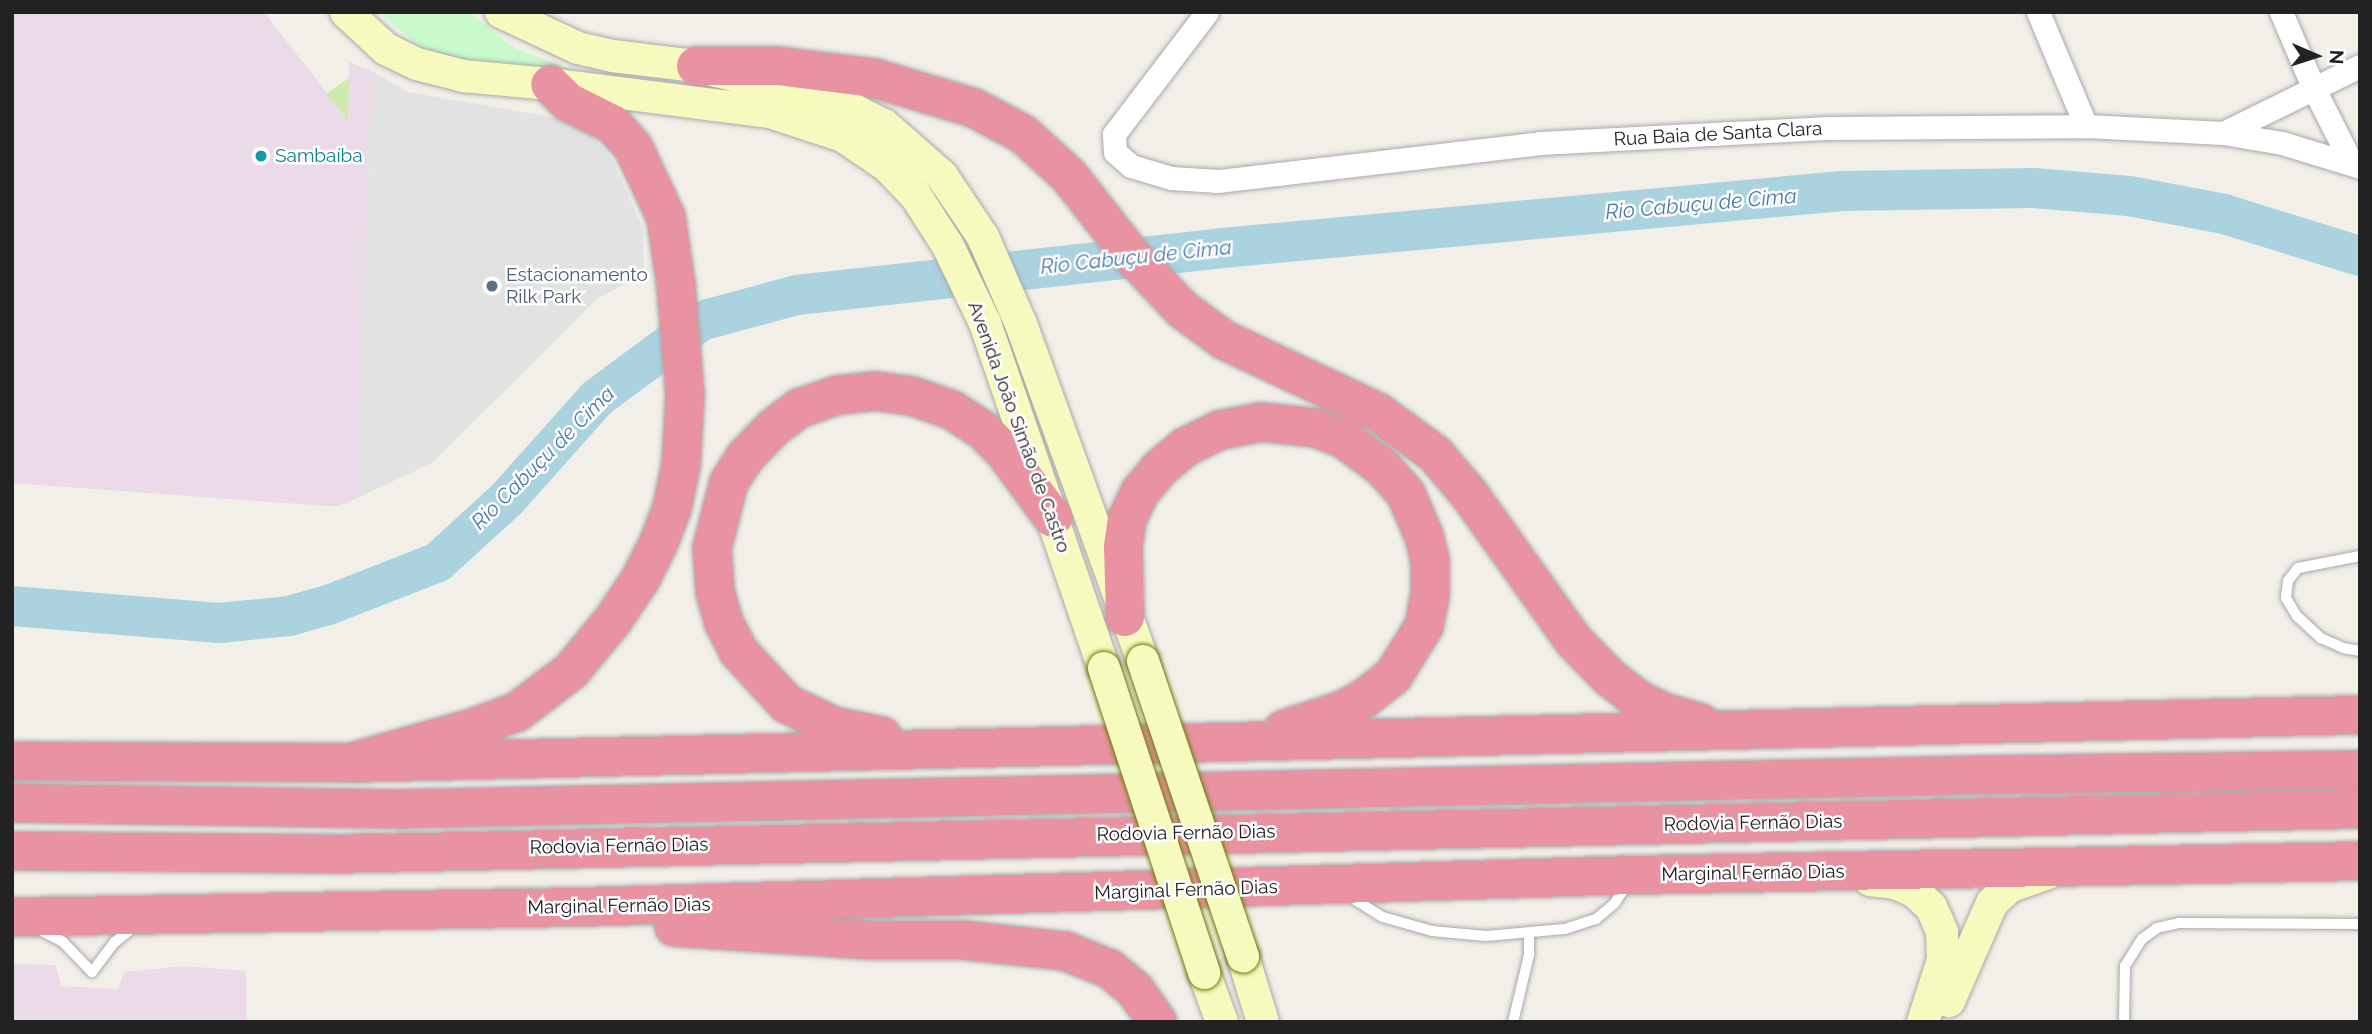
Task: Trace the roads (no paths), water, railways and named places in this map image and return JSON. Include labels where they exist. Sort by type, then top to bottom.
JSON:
[{"type":"highway","points":[[696,66],[777,66],[836,72],[933,93],[993,116],[1023,134],[1069,176],[1132,256],[1182,309],[1224,340],[1379,413],[1435,454],[1469,494],[1573,640],[1609,677],[1638,699],[1665,713],[1734,732]]},
{"type":"highway","points":[[349,763],[470,729],[517,712],[571,671],[613,620],[640,580],[659,542],[671,508],[681,465],[685,395],[677,285],[666,217],[633,147],[612,124],[568,102],[550,84]]},
{"type":"highway","points":[[952,750],[833,726],[787,704],[739,652],[724,623],[715,591],[712,548],[729,482],[746,457],[773,428],[800,408],[838,395],[874,391],[912,396],[952,410],[983,430],[1004,451],[1053,518]]},
{"type":"highway","points":[[1125,617],[1123,547],[1127,519],[1140,492],[1185,447],[1220,430],[1261,422],[1284,423],[1315,428],[1344,439],[1382,467],[1406,494],[1424,536],[1430,572],[1423,626],[1393,676],[1365,698],[1318,720],[1241,742]]},
{"type":"highway","points":[[12,761],[349,763],[2360,715]]},
{"type":"highway","name":"Rodovia Fernão Dias","points":[[12,803],[394,809],[2359,769]]},
{"type":"highway","name":"Rodovia Fernão Dias","points":[[12,851],[331,853],[2360,809]]},
{"type":"highway","points":[[1634,874],[1935,820]]},
{"type":"highway","name":"Marginal Fernão Dias","points":[[13,917],[581,907],[1634,874],[1820,873],[2360,861]]},
{"type":"highway","points":[[581,907],[608,922],[870,940],[962,940],[1065,951],[1110,970],[1135,990],[1157,1022]]},
{"type":"main road","name":"Avenida João Simão de Castro","points":[[346,12],[386,49],[417,64],[463,76],[550,84],[770,112],[843,136],[897,176],[916,196],[948,246],[985,323],[1222,1022]]},
{"type":"main road","name":"Avenida João Simão de Castro","points":[[501,12],[578,48],[613,56],[696,66],[802,92],[854,110],[884,125],[942,176],[983,237],[1021,324],[1143,661],[1263,1022]]},
{"type":"main road","points":[[1941,1022],[1978,929],[1992,903],[2009,887],[2072,866]]},
{"type":"main road","points":[[1820,873],[1905,886],[1931,907],[1942,932],[1943,960],[1923,1022]]},
{"type":"street","name":"Rua Baia de Santa Clara","points":[[1207,12],[1122,121],[1112,143],[1115,152],[1131,166],[1171,178],[1218,181],[1540,143],[1829,128],[2087,126],[2223,133],[2282,143],[2356,166]]},
{"type":"street","points":[[2038,12],[2087,126]]},
{"type":"street","points":[[2281,12],[2314,89],[2356,166]]},
{"type":"street","points":[[2223,133],[2360,66]]},
{"type":"lane","points":[[2360,556],[2298,568],[2288,580],[2286,598],[2297,616],[2321,638],[2343,648],[2360,651]]},
{"type":"lane","points":[[1332,885],[1383,917],[1432,931],[1486,936],[1565,929],[1596,919],[1614,904],[1634,874]]},
{"type":"lane","points":[[13,917],[62,942],[92,972],[115,942],[149,915]]},
{"type":"lane","points":[[2124,1022],[2125,966],[2141,939],[2157,928],[2179,923],[2360,924]]},
{"type":"lane","points":[[1513,1022],[1529,955],[1529,933]]},
{"type":"waterway","name":"Rio Cabuçu de Cima","points":[[12,606],[219,623],[289,616],[331,604],[438,562],[507,499],[597,398],[701,321],[797,295],[1222,248],[1842,191],[2033,188],[2129,196],[2224,214],[2360,256]]},
{"type":"place","name":"Sambaíba","points":[[261,156]]},
{"type":"place","name":"Estacionamento Rilk Park","points":[[492,286]]}]
